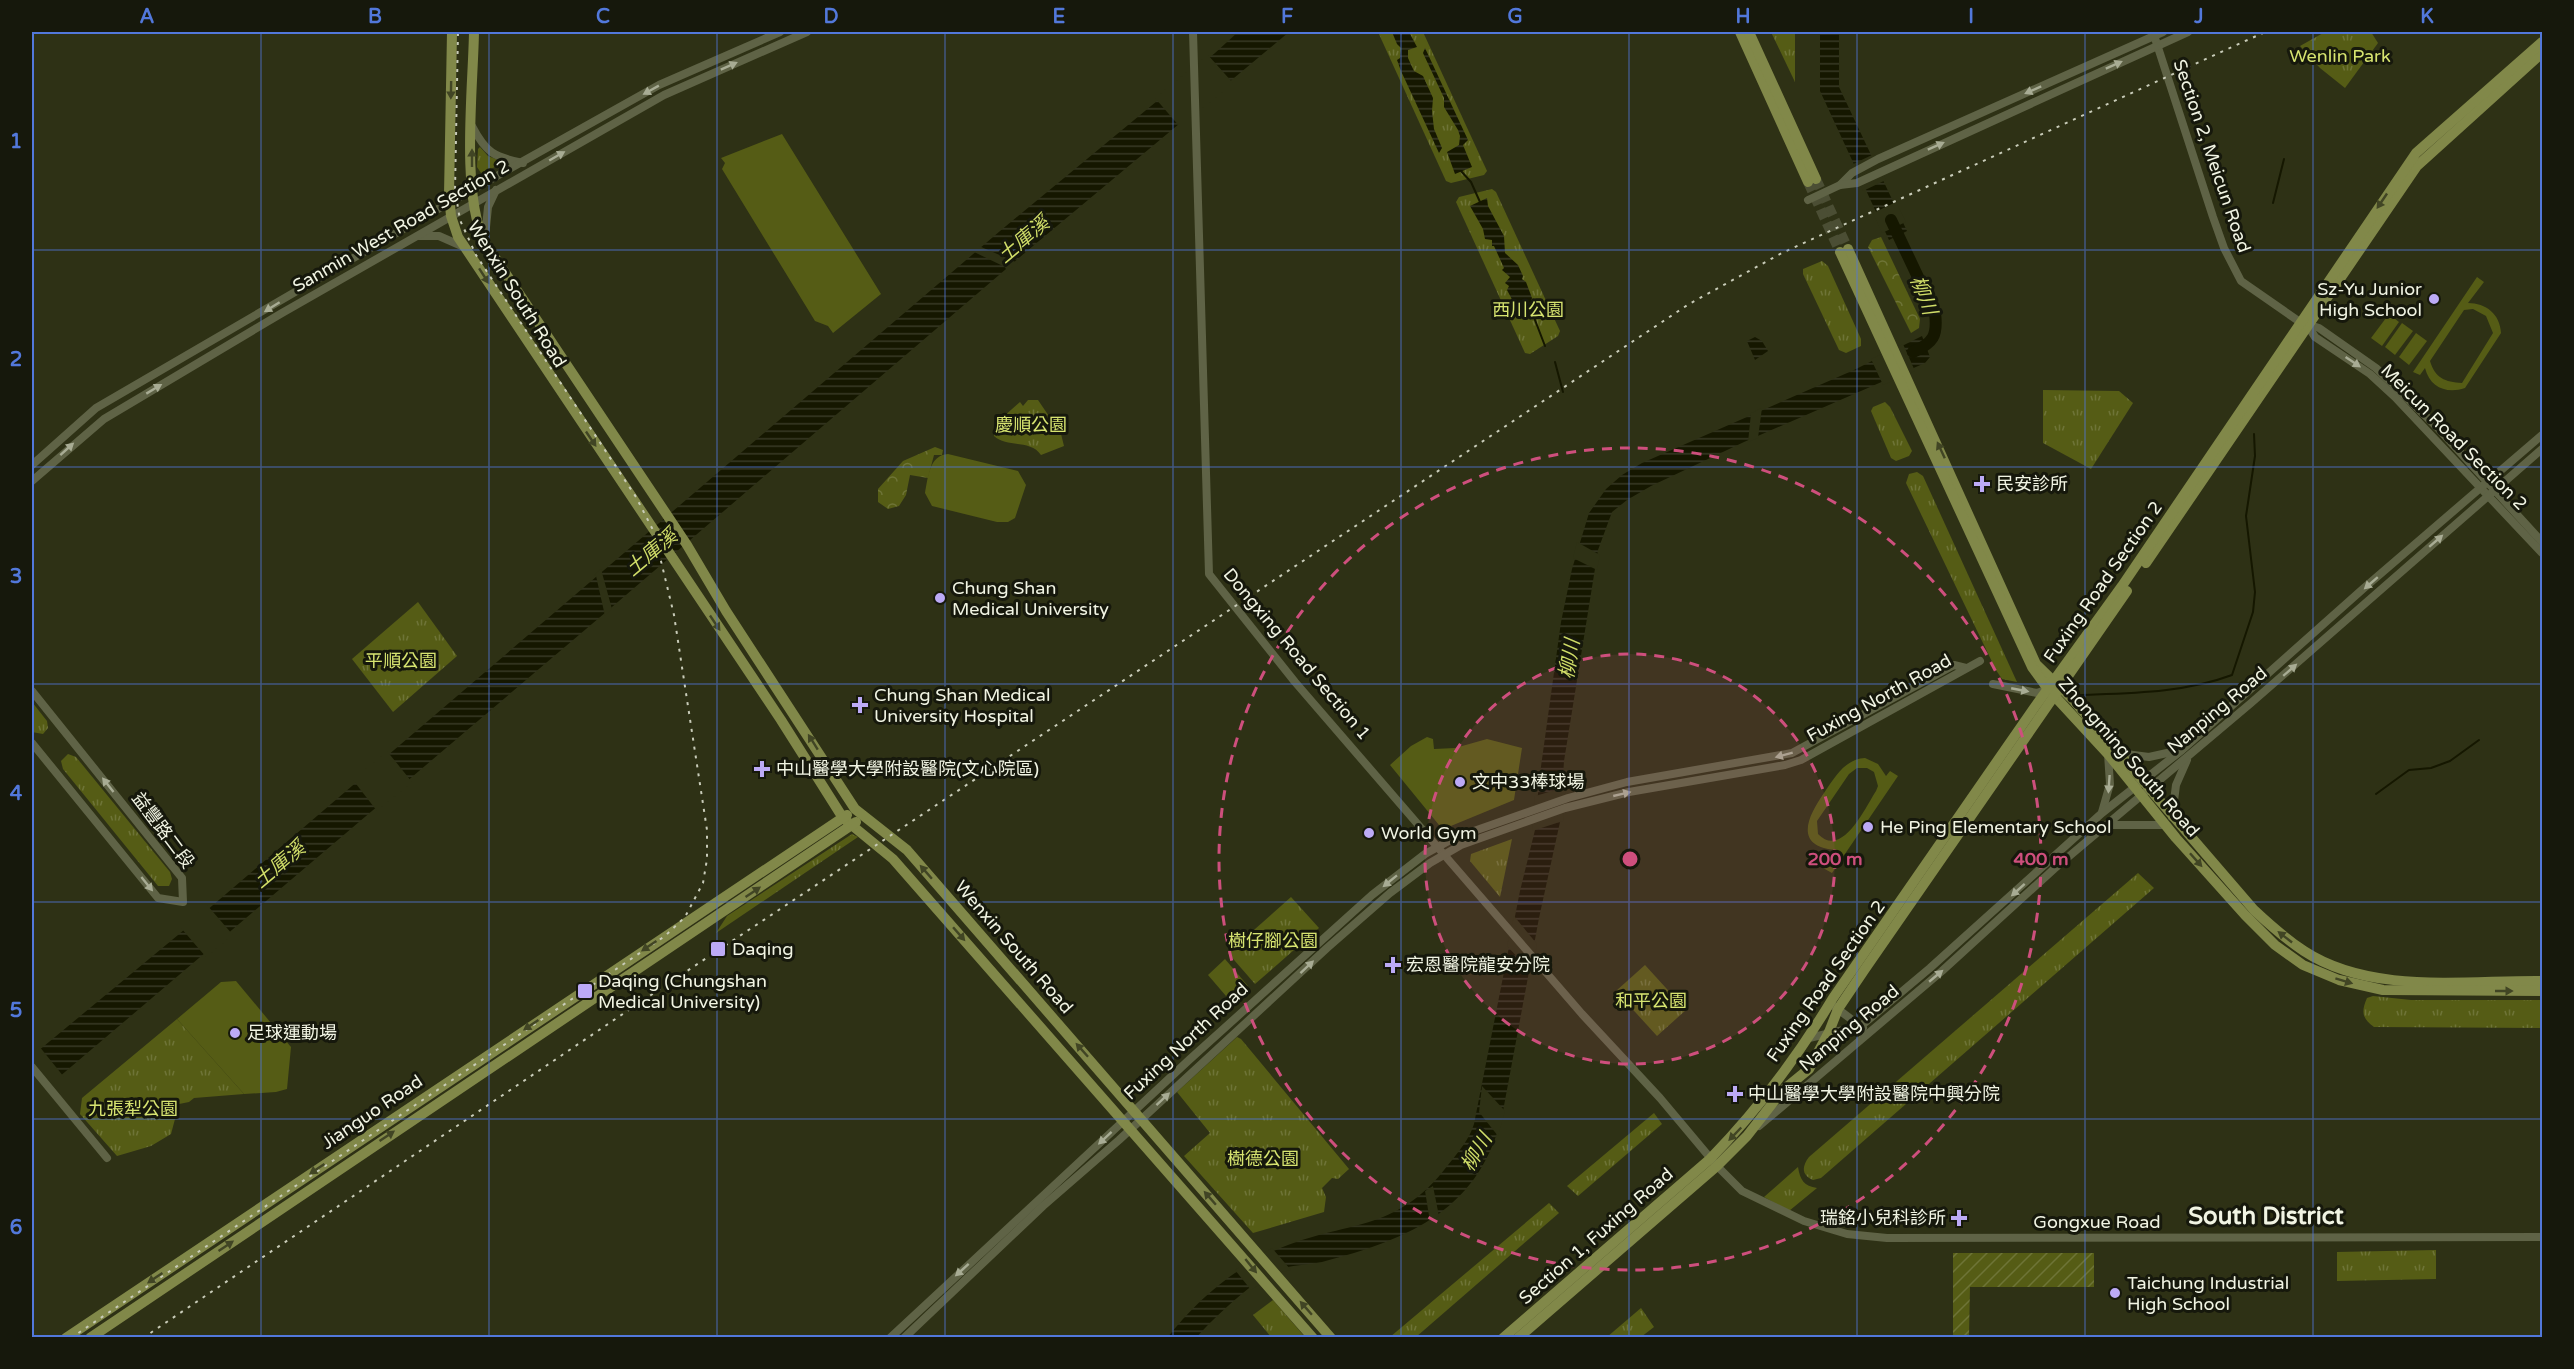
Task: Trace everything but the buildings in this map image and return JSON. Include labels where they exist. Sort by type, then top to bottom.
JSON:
[{"type":"main road","name":"Wenxin South Road","points":[[452,32],[449,203],[458,237],[848,821],[893,859],[1313,1338]]},
{"type":"main road","name":"Wenxin South Road","points":[[474,32],[472,191],[473,203],[484,241],[656,498],[860,813],[907,850],[1331,1338]]},
{"type":"main road","points":[[1740,32],[1812,180],[1749,32]]},
{"type":"main road","name":"Fuxing Road Section 2","points":[[2304,324],[2416,153],[2542,42]]},
{"type":"main road","name":"Fuxing Road Section 2","points":[[1714,1163],[1834,1006],[2122,586],[2417,166],[2542,53]]},
{"type":"main road","name":"Zhongming South Road","points":[[1844,251],[2021,648],[2142,788],[2245,915],[2275,945],[2303,965],[2339,980],[2383,990],[2542,991]]},
{"type":"main road","points":[[701,919],[860,813]]},
{"type":"main road","name":"Zhongming South Road","points":[[2169,821],[2202,846],[2254,910],[2282,936],[2306,953],[2366,977],[2385,980],[2542,981]]},
{"type":"main road","name":"Jianguo Road","points":[[66,1338],[701,919]]},
{"type":"main road","name":"Jianguo Road","points":[[90,1338],[701,919]]},
{"type":"main road","name":"Fuxing Road Section 2","points":[[1714,1163],[1748,1136],[1782,1091],[1809,1069],[1829,1032],[1834,1006]]},
{"type":"main road","name":"Section 1, Fuxing Road","points":[[1503,1338],[1714,1163]]},
{"type":"main road","name":"Section 1, Fuxing Road","points":[[1518,1338],[1714,1163]]},
{"type":"street","name":"Sanmin West Road Section 2","points":[[32,465],[96,408],[449,203],[659,86],[780,32]]},
{"type":"street","name":"Sanmin West Road Section 2","points":[[32,481],[104,418],[415,236],[664,95],[807,32]]},
{"type":"street","name":"Dongxing Road Section 1","points":[[1193,32],[1209,574],[1296,681],[1511,934],[1660,1098],[1714,1163]]},
{"type":"street","points":[[1808,200],[1840,185],[1857,183],[2188,32]]},
{"type":"street","points":[[1840,185],[1852,173],[1878,159],[2157,33]]},
{"type":"street","name":"Section 2, Meicun Road","points":[[2157,33],[2158,45],[2213,217],[2236,273],[2241,281],[2304,324]]},
{"type":"street","points":[[472,126],[489,152],[499,158],[523,163]]},
{"type":"street","points":[[484,241],[488,207],[496,190]]},
{"type":"street","points":[[415,236],[439,236],[465,247]]},
{"type":"street","name":"Meicun Road Section 2","points":[[2304,324],[2319,328],[2376,368],[2437,427],[2485,485],[2542,542]]},
{"type":"street","name":"Nanping Road","points":[[1809,1038],[1829,1032],[1864,1029],[2107,825],[2182,750],[2542,435]]},
{"type":"street","name":"Nanping Road","points":[[1748,1136],[2102,813],[2189,757],[2542,449]]},
{"type":"street","name":"Meicun Road Section 2","points":[[2492,492],[2542,553]]},
{"type":"street","name":"Fuxing North Road","points":[[904,1338],[1127,1126],[1188,1060],[1372,895],[1437,847],[1627,782],[1792,753],[1954,665],[1966,668],[1980,661]]},
{"type":"street","points":[[1993,684],[2037,693],[2054,688]]},
{"type":"street","name":"益豐路二段","points":[[32,691],[182,878],[183,902],[158,898],[32,743]]},
{"type":"street","points":[[2102,813],[2110,784],[2113,754],[2149,757],[2182,750]]},
{"type":"street","points":[[2107,825],[2169,821],[2176,785],[2189,757]]},
{"type":"street","name":"Fuxing North Road","points":[[1138,1114],[1390,893],[1444,854],[1532,814]]},
{"type":"street","points":[[1834,1006],[1864,1029]]},
{"type":"street","points":[[32,1066],[107,1158]]},
{"type":"street","name":"Fuxing North Road","points":[[890,1338],[1127,1126]]},
{"type":"street","name":"Gongxue Road","points":[[1714,1163],[1742,1191],[1804,1221],[1847,1234],[1877,1237],[1946,1239],[2542,1237]]},
{"type":"green space","points":[[1378,32],[1423,32],[1487,171],[1484,175],[1451,183],[1446,181]]},
{"type":"green space","points":[[1771,32],[1795,32],[1795,82]]},
{"type":"green space","name":"Wenlin Park","points":[[2325,32],[2371,32],[2378,43],[2345,88],[2320,68],[2300,46]]},
{"type":"green space","points":[[782,134],[881,294],[833,333],[828,326],[815,321],[722,169],[725,163],[721,158]]},
{"type":"green space","points":[[480,147],[488,156],[501,161],[502,164],[481,173],[477,167]]},
{"type":"green space","name":"西川公園","points":[[1492,189],[1496,192],[1560,331],[1558,336],[1530,354],[1525,353],[1456,202],[1459,197]]},
{"type":"green space","points":[[1881,237],[1920,319],[1919,328],[1911,333],[1868,247],[1872,240]]},
{"type":"green space","points":[[1822,261],[1828,266],[1861,339],[1861,346],[1846,353],[1839,350],[1803,274],[1803,269]]},
{"type":"green space","points":[[2477,277],[2484,282],[2468,303],[2481,305],[2491,311],[2498,320],[2501,333],[2465,388],[2446,390],[2435,385],[2427,375],[2425,368],[2420,375],[2413,372]],"holes":[[[2473,309],[2486,316],[2493,333],[2462,383],[2451,382],[2438,375],[2430,361],[2464,310]]]},
{"type":"green space","points":[[2389,314],[2399,322],[2382,346],[2371,338]]},
{"type":"green space","points":[[2402,323],[2413,331],[2395,355],[2385,347]]},
{"type":"green space","points":[[2416,333],[2427,341],[2409,365],[2399,357]]},
{"type":"green space","points":[[2043,390],[2119,391],[2133,403],[2091,469],[2043,443]]},
{"type":"green space","name":"慶順公園","points":[[1028,400],[1038,400],[1061,434],[1064,446],[1041,455],[1031,447],[1005,442],[994,436],[995,424],[1020,402],[1023,406]]},
{"type":"green space","points":[[1885,402],[1890,407],[1912,451],[1909,456],[1896,461],[1891,458],[1871,411],[1873,407]]},
{"type":"green space","points":[[935,447],[943,450],[942,455],[934,455],[928,478],[910,475],[906,495],[899,506],[888,509],[878,502],[878,489],[903,461]]},
{"type":"green space","points":[[948,454],[1018,471],[1026,485],[1015,518],[1008,522],[997,522],[932,506],[925,493],[930,468],[937,458]]},
{"type":"green space","points":[[1917,472],[1923,476],[2017,682],[2002,679],[1996,670],[1906,483],[1909,474]]},
{"type":"green space","name":"平順公園","points":[[418,602],[457,656],[393,712],[352,659]]},
{"type":"green space","points":[[32,702],[47,721],[48,728],[43,734],[32,732]]},
{"type":"green space","name":"文中33棒球場","points":[[1427,737],[1433,739],[1434,749],[1455,748],[1487,739],[1522,748],[1514,800],[1446,828],[1439,825],[1390,765],[1411,746]]},
{"type":"green space","points":[[68,754],[76,757],[170,872],[172,879],[169,886],[158,886],[63,769],[61,761]]},
{"type":"green space","points":[[1865,758],[1878,764],[1886,776],[1890,771],[1898,776],[1832,873],[1823,868],[1835,850],[1813,843],[1809,836],[1809,820],[1818,802],[1837,775],[1846,765]],"holes":[[[1857,768],[1867,768],[1874,772],[1878,786],[1876,791],[1852,828],[1836,840],[1827,840],[1818,834],[1817,821],[1849,774]]]},
{"type":"green space","points":[[852,834],[858,837],[716,933],[727,916]]},
{"type":"green space","points":[[1512,839],[1500,897],[1470,861],[1471,854]]},
{"type":"green space","points":[[2138,873],[2154,888],[1821,1178],[1813,1180],[1806,1176],[1804,1167],[1809,1157]]},
{"type":"green space","name":"樹仔腳公園","points":[[1291,897],[1319,928],[1255,984],[1228,953]]},
{"type":"green space","points":[[1225,959],[1248,986],[1232,1003],[1208,975]]},
{"type":"green space","name":"和平公園","points":[[1645,965],[1686,1010],[1657,1036],[1616,991]]},
{"type":"green space","name":"足球運動場","points":[[236,981],[291,1047],[287,1089],[244,1094],[177,1019],[221,982]]},
{"type":"green space","points":[[2373,996],[2411,1000],[2542,1000],[2542,1028],[2374,1027],[2367,1021],[2363,1011],[2367,998]]},
{"type":"green space","name":"九張犁公園","points":[[177,1019],[244,1094],[194,1098],[189,1102],[179,1104],[171,1134],[151,1146],[117,1156],[80,1114],[82,1098]]},
{"type":"green space","name":"樹德公園","points":[[1237,1037],[1349,1169],[1338,1179],[1332,1178],[1322,1188],[1326,1197],[1324,1212],[1253,1233],[1184,1156],[1210,1133],[1177,1092]]},
{"type":"green space","points":[[1654,1113],[1662,1124],[1578,1196],[1567,1186]]},
{"type":"green space","points":[[1798,1167],[1803,1182],[1817,1188],[1789,1211],[1764,1197]]},
{"type":"green space","points":[[1549,1203],[1559,1213],[1416,1337],[1390,1337]]},
{"type":"green space","points":[[2436,1250],[2436,1279],[2337,1281],[2337,1252]]},
{"type":"green space","points":[[1953,1253],[2094,1253],[2094,1287],[1970,1287],[1969,1337],[1953,1337]]},
{"type":"green space","points":[[1273,1300],[1305,1337],[1271,1337],[1253,1315]]},
{"type":"green space","points":[[1641,1308],[1654,1327],[1641,1337],[1607,1337]]},
{"type":"water","name":"土庫溪","points":[[1238,32],[1289,32],[1027,251],[32,1100],[32,1056],[178,935],[1000,231]]},
{"type":"water","points":[[1392,32],[1409,32],[1417,47],[1408,50],[1408,58],[1414,71],[1423,76],[1433,98],[1434,129],[1442,148],[1439,153],[1401,71],[1397,60],[1400,58],[1401,48]]},
{"type":"water","points":[[1820,32],[1839,32],[1839,87],[1907,231],[1889,240],[1820,91]]},
{"type":"water","points":[[1425,48],[1468,140],[1463,145],[1472,167],[1455,174],[1447,152],[1459,145],[1460,136],[1444,107],[1444,98],[1423,53]]},
{"type":"water","points":[[1487,198],[1488,206],[1504,236],[1505,253],[1518,265],[1532,298],[1531,301],[1536,304],[1519,315],[1519,308],[1507,290],[1509,286],[1505,283],[1510,277],[1502,270],[1504,268],[1492,246],[1492,240],[1485,239],[1483,229],[1470,206]]},
{"type":"water","points":[[1922,336],[1930,357],[1925,363],[1744,442],[1651,486],[1612,512],[1598,550],[1564,761],[1560,822],[1539,918],[1503,1111],[1493,1145],[1478,1173],[1460,1196],[1438,1215],[1412,1230],[1354,1253],[1322,1262],[1277,1270],[1247,1290],[1197,1337],[1167,1338],[1203,1299],[1231,1276],[1260,1257],[1301,1240],[1368,1222],[1409,1203],[1428,1187],[1456,1155],[1469,1135],[1474,1124],[1520,891],[1535,830],[1539,781],[1561,622],[1572,569],[1589,513],[1606,489],[1622,475],[1642,463],[1854,370]]},
{"type":"water","points":[[1755,337],[1762,341],[1768,351],[1755,360],[1747,341]]},
{"type":"pier","points":[[1208,55],[1233,83],[1180,127],[1155,98]]},
{"type":"pier","points":[[1874,154],[1886,180],[1863,191],[1851,165]]},
{"type":"pier","points":[[1896,202],[1906,222],[1882,233],[1873,213]]},
{"type":"pier","points":[[979,245],[1018,263],[1007,272],[1005,267],[972,251]]},
{"type":"pier","points":[[1903,344],[1915,371],[1883,385],[1871,359]]},
{"type":"pier","points":[[1762,408],[1758,438],[1748,442],[1751,413]]},
{"type":"pier","points":[[1577,542],[1600,555],[1597,570],[1573,558]]},
{"type":"pier","points":[[601,569],[612,609],[605,616],[594,575]]},
{"type":"pier","points":[[387,751],[412,782],[377,811],[353,780]]},
{"type":"pier","points":[[1566,787],[1563,821],[1532,831],[1535,796]]},
{"type":"pier","points":[[207,905],[233,935],[206,957],[181,928]]},
{"type":"pier","points":[[1514,916],[1537,944],[1532,973],[1507,946]]},
{"type":"pier","points":[[39,1046],[64,1077],[34,1102],[32,1099],[32,1053]]},
{"type":"pier","points":[[1482,1086],[1505,1111],[1498,1136],[1479,1112]]},
{"type":"pier","points":[[1433,1186],[1439,1216],[1430,1222],[1425,1191]]},
{"type":"pier","points":[[1272,1248],[1291,1270],[1277,1273],[1251,1290],[1235,1270]]},
{"type":"waterway","points":[[2273,203],[2284,159]]},
{"type":"waterway","points":[[1461,171],[1471,182],[1480,202]]},
{"type":"waterway","name":"柳川","points":[[1891,220],[1935,313],[1936,328],[1933,338],[1913,352]]},
{"type":"waterway","points":[[1530,307],[1545,346]]},
{"type":"waterway","points":[[1555,362],[1563,392]]},
{"type":"waterway","points":[[2079,695],[2176,689],[2232,675],[2253,612],[2255,592],[2246,516],[2255,456],[2254,434]]},
{"type":"waterway","points":[[2376,794],[2409,770],[2431,768],[2450,761],[2479,740]]},
{"type":"tunnel","points":[[1816,179],[1848,249]]},
{"type":"tunnel","points":[[1808,182],[1840,252]]},
{"type":"railway","points":[[71,1338],[665,936],[685,917],[703,883],[707,859],[707,830],[674,615],[654,532],[636,497],[476,255],[460,220],[455,190],[458,32]]},
{"type":"railway","points":[[143,1338],[648,997],[1689,304],[1782,253],[2265,32]]},
{"type":"place","name":"Sz-Yu Junior High School","points":[[2434,299]]},
{"type":"place","name":"民安診所","points":[[1982,484]]},
{"type":"place","name":"Chung Shan Medical University","points":[[940,598]]},
{"type":"place","name":"Chung Shan Medical University Hospital","points":[[860,705]]},
{"type":"place","name":"中山醫學大學附設醫院(文心院區)","points":[[762,769]]},
{"type":"place","name":"文中33棒球場","points":[[1460,782]]},
{"type":"place","name":"He Ping Elementary School","points":[[1868,827]]},
{"type":"place","name":"World Gym","points":[[1369,833]]},
{"type":"place","name":"Daqing","points":[[718,949]]},
{"type":"place","name":"宏恩醫院龍安分院","points":[[1393,965]]},
{"type":"place","name":"Daqing (Chungshan Medical University)","points":[[585,991]]},
{"type":"place","name":"足球運動場","points":[[235,1033]]},
{"type":"place","name":"中山醫學大學附設醫院中興分院","points":[[1735,1094]]},
{"type":"place","name":"瑞銘小兒科診所","points":[[1959,1218]]},
{"type":"place","name":"Taichung Industrial High School","points":[[2115,1293]]},
{"type":"district","name":"South District","points":[[2266,1216]]}]
